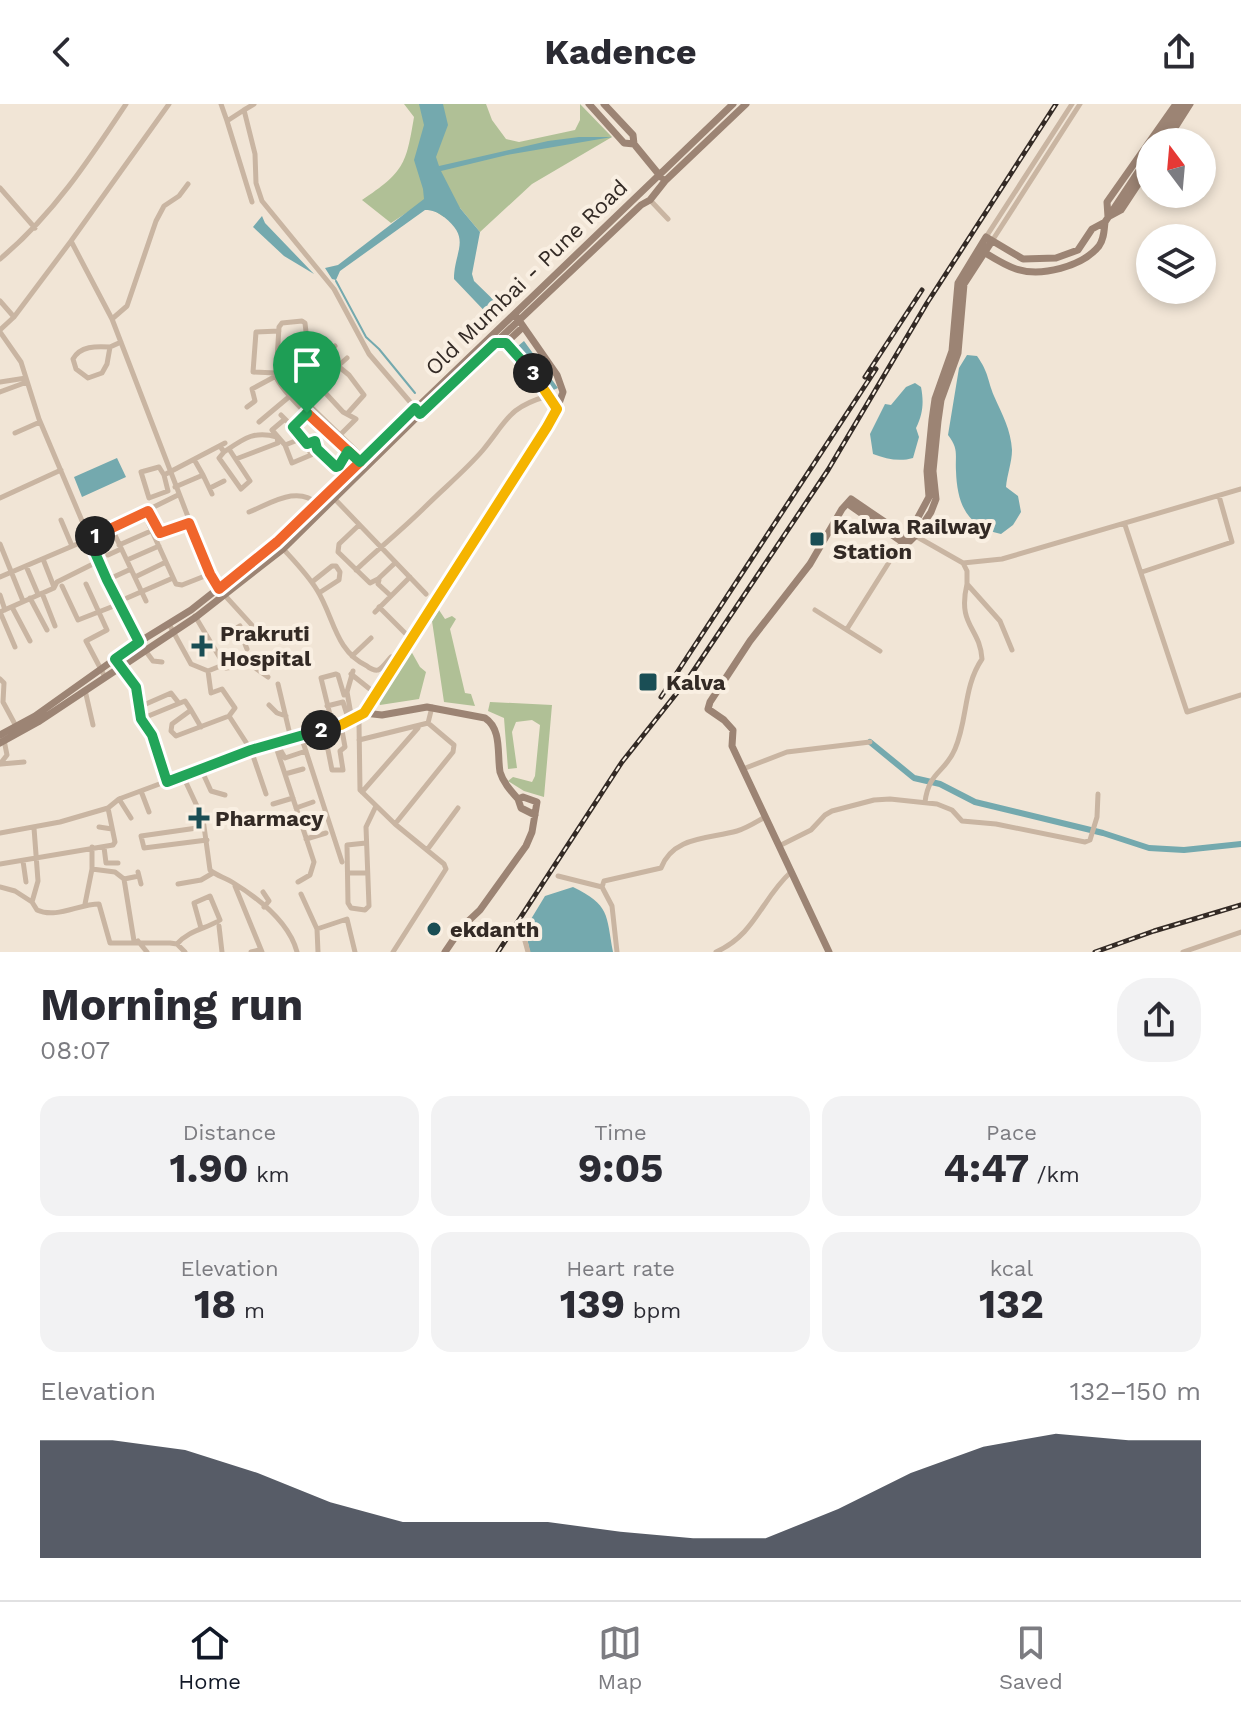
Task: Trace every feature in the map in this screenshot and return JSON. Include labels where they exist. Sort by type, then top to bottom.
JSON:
[{"type":"street","points":[[0,259],[35,228],[89,159],[126,104]]},
{"type":"street","points":[[162,662],[153,661],[139,642],[107,580],[40,422],[21,362],[0,331],[71,241],[169,104]]},
{"type":"street","points":[[221,104],[252,202]]},
{"type":"street","points":[[227,121],[254,104]]},
{"type":"street","points":[[589,104],[624,143],[634,144]]},
{"type":"street","points":[[604,104],[633,135],[634,144],[665,181]]},
{"type":"street","name":"Old Mumbai - Pune Road","points":[[117,663],[145,650],[280,546],[417,411],[519,320],[659,174],[733,104]]},
{"type":"street","name":"Old Mumbai - Pune Road","points":[[417,411],[650,200],[665,181],[746,104]]},
{"type":"street","points":[[989,239],[1072,104]]},
{"type":"street","points":[[847,629],[908,536],[929,497],[927,471],[933,410],[952,351],[960,295],[958,283],[1080,104]]},
{"type":"street","points":[[981,251],[1015,269],[1033,272],[1065,267],[1088,257],[1104,238],[1107,202],[1176,104]]},
{"type":"street","points":[[1168,128],[1183,104]]},
{"type":"street","points":[[1175,128],[1190,104]]},
{"type":"street","points":[[244,110],[255,154],[256,183],[268,211],[324,274],[346,308],[363,346],[417,411]]},
{"type":"street","points":[[1106,219],[1136,175]]},
{"type":"street","points":[[112,319],[127,306],[164,206],[179,196],[188,184]]},
{"type":"street","points":[[989,239],[1023,259],[1056,258],[1078,250],[1092,229],[1121,210],[1136,187]]},
{"type":"street","points":[[0,188],[35,228]]},
{"type":"street","points":[[650,200],[668,219]]},
{"type":"street","points":[[71,241],[112,319],[167,474],[210,574],[222,593],[260,634],[282,630]]},
{"type":"street","points":[[0,301],[14,317]]},
{"type":"street","points":[[0,833],[34,828],[108,808],[119,799],[251,750],[341,725],[364,713],[557,409],[563,392],[561,382],[519,320],[506,343]]},
{"type":"street","points":[[277,365],[307,362],[305,323],[302,321],[282,323],[279,331],[276,375],[279,384],[348,451],[365,463]]},
{"type":"street","points":[[276,375],[253,372],[258,330],[279,331]]},
{"type":"street","points":[[110,347],[102,373],[88,378],[76,369],[74,355],[97,346],[110,347],[121,342]]},
{"type":"street","points":[[495,343],[506,343]]},
{"type":"street","points":[[506,343],[557,409]]},
{"type":"street","points":[[97,346],[107,364]]},
{"type":"street","points":[[335,346],[295,381],[294,388],[341,434],[365,463]]},
{"type":"street","points":[[317,386],[347,358]]},
{"type":"street","points":[[338,366],[364,395],[347,414]]},
{"type":"street","points":[[306,372],[317,386],[352,416],[355,422],[341,434]]},
{"type":"street","points":[[247,407],[255,401],[252,389],[276,375]]},
{"type":"street","points":[[0,382],[26,380]]},
{"type":"street","points":[[0,392],[26,380]]},
{"type":"street","points":[[356,570],[401,531],[483,449],[512,413],[530,401],[549,395]]},
{"type":"street","points":[[280,414],[305,441],[310,456],[292,463],[285,445],[272,430],[280,414],[290,396]]},
{"type":"street","points":[[293,427],[307,413]]},
{"type":"street","points":[[259,422],[280,414]]},
{"type":"street","points":[[15,433],[40,422]]},
{"type":"street","points":[[285,445],[315,441],[327,431]]},
{"type":"street","points":[[167,474],[243,438],[259,434],[277,437],[278,443],[236,459]]},
{"type":"street","points":[[259,434],[265,447]]},
{"type":"street","points":[[315,441],[317,449],[336,467],[348,451]]},
{"type":"street","points":[[225,447],[250,481],[241,489],[218,457],[225,447]]},
{"type":"street","points":[[195,461],[211,491],[224,481]]},
{"type":"street","points":[[149,498],[168,491],[167,474],[159,467],[141,472],[149,498],[152,530],[173,578],[178,586],[210,574]]},
{"type":"street","points":[[0,498],[61,470]]},
{"type":"street","points":[[175,487],[203,475]]},
{"type":"street","points":[[829,952],[732,746],[733,730],[708,709],[750,641],[810,564],[842,509],[850,501],[908,536],[963,563],[1002,559],[1241,489]]},
{"type":"street","points":[[249,512],[301,494],[320,506]]},
{"type":"street","points":[[0,577],[149,513],[178,495]]},
{"type":"street","points":[[331,496],[426,594]]},
{"type":"street","points":[[1142,572],[1232,542],[1219,496]]},
{"type":"street","points":[[149,513],[160,533],[189,523]]},
{"type":"street","points":[[61,520],[72,546]]},
{"type":"street","points":[[359,525],[337,548],[356,570],[369,583],[395,563]]},
{"type":"street","points":[[1125,525],[1187,712],[1241,695]]},
{"type":"street","points":[[108,555],[152,530]]},
{"type":"street","points":[[114,533],[146,601]]},
{"type":"street","points":[[0,544],[23,601]]},
{"type":"street","points":[[127,560],[159,546]]},
{"type":"street","points":[[280,546],[312,582],[335,634],[352,656],[376,671],[391,657]]},
{"type":"street","points":[[43,559],[78,620],[119,604]]},
{"type":"street","points":[[4,610],[58,585],[99,561]]},
{"type":"street","points":[[135,577],[166,562]]},
{"type":"street","points":[[925,802],[932,778],[953,754],[959,740],[968,687],[982,659],[964,613],[967,571],[963,563]]},
{"type":"street","points":[[26,566],[55,626]]},
{"type":"street","points":[[312,582],[332,566],[340,572],[339,580],[319,593]]},
{"type":"street","points":[[107,580],[131,569]]},
{"type":"street","points":[[405,633],[377,610],[410,577]]},
{"type":"street","points":[[127,598],[173,578]]},
{"type":"street","points":[[378,579],[378,584],[391,596]]},
{"type":"street","points":[[86,584],[107,630],[86,641],[103,673]]},
{"type":"street","points":[[967,584],[1000,621],[1012,650]]},
{"type":"street","points":[[58,585],[72,616]]},
{"type":"street","points":[[0,595],[15,647]]},
{"type":"street","points":[[30,598],[47,630]]},
{"type":"street","points":[[4,610],[30,641]]},
{"type":"street","points":[[815,610],[880,651]]},
{"type":"street","points":[[193,614],[223,665],[230,669],[251,665],[268,677]]},
{"type":"street","points":[[227,634],[246,621]]},
{"type":"street","points":[[238,627],[247,649]]},
{"type":"street","points":[[171,628],[191,664],[208,671],[223,665]]},
{"type":"street","name":"Old Mumbai - Pune Road","points":[[37,719],[117,663],[139,642],[171,628]]},
{"type":"street","points":[[352,656],[371,638]]},
{"type":"street","points":[[117,663],[136,687],[141,719],[152,735],[167,782]]},
{"type":"street","points":[[191,710],[172,724],[171,731],[176,736],[229,716],[235,708],[222,689],[211,693],[208,671]]},
{"type":"street","points":[[376,694],[352,673],[347,692],[359,740],[362,792],[444,864],[444,874],[393,952]]},
{"type":"street","points":[[333,727],[321,678],[338,675],[344,695]]},
{"type":"street","points":[[0,679],[4,683],[3,702],[17,729]]},
{"type":"street","name":"Old Mumbai - Pune Road","points":[[1,738],[85,689],[93,680]]},
{"type":"street","points":[[278,684],[291,739]]},
{"type":"street","points":[[85,689],[93,725]]},
{"type":"street","points":[[139,707],[171,693],[178,702]]},
{"type":"street","points":[[141,719],[185,701],[201,727]]},
{"type":"street","points":[[327,706],[343,702],[353,721]]},
{"type":"street","points":[[269,705],[286,716]]},
{"type":"street","points":[[364,713],[382,715],[432,707],[489,720],[495,730],[501,774],[521,808],[535,815]]},
{"type":"street","points":[[428,723],[432,707]]},
{"type":"street","points":[[229,716],[251,750],[266,794]]},
{"type":"street","points":[[359,740],[428,723]]},
{"type":"street","points":[[395,824],[453,752],[453,743],[428,723]]},
{"type":"street","points":[[324,730],[332,770],[343,770],[340,751],[345,747],[341,725]]},
{"type":"street","points":[[362,792],[419,727]]},
{"type":"street","points":[[301,736],[342,862]]},
{"type":"street","points":[[1,738],[7,755]]},
{"type":"street","points":[[743,769],[787,752],[870,742]]},
{"type":"street","points":[[277,743],[284,757],[306,751]]},
{"type":"street","points":[[277,743],[314,865],[310,875],[298,882]]},
{"type":"street","points":[[0,750],[7,755]]},
{"type":"street","points":[[0,764],[7,755]]},
{"type":"street","points":[[0,764],[24,762]]},
{"type":"street","points":[[200,769],[211,791],[225,795]]},
{"type":"street","points":[[285,774],[303,769]]},
{"type":"street","points":[[183,776],[204,827],[209,866],[213,873],[235,885],[289,930],[297,952]]},
{"type":"street","points":[[141,791],[149,812]]},
{"type":"street","points":[[779,846],[811,830],[832,811],[882,799],[925,802],[952,810],[962,821],[996,824],[1088,842],[1093,831],[1098,794]]},
{"type":"street","points":[[445,952],[526,846],[532,832],[537,802],[523,797],[518,799]]},
{"type":"street","points":[[273,804],[293,798]]},
{"type":"street","points":[[119,799],[131,818]]},
{"type":"street","points":[[296,808],[313,802]]},
{"type":"street","points":[[366,843],[348,844],[349,906],[365,910],[369,906],[366,827],[376,806]]},
{"type":"street","points":[[0,864],[113,845],[108,808]]},
{"type":"street","points":[[427,850],[458,808]]},
{"type":"street","points":[[602,887],[607,879],[661,868],[668,854],[695,839],[737,831],[766,816]]},
{"type":"street","points":[[99,827],[112,829]]},
{"type":"street","points":[[204,827],[141,836],[144,848],[207,840]]},
{"type":"street","points":[[32,902],[38,881],[34,828]]},
{"type":"street","points":[[170,831],[171,844]]},
{"type":"street","points":[[306,839],[326,833]]},
{"type":"street","points":[[85,904],[92,869],[92,847]]},
{"type":"street","points":[[104,847],[106,863],[118,863]]},
{"type":"street","points":[[23,861],[26,882]]},
{"type":"street","points":[[92,869],[115,872],[124,879],[136,941],[147,952]]},
{"type":"street","points":[[716,952],[748,930],[776,886],[791,872]]},
{"type":"street","points":[[178,884],[201,880],[213,873]]},
{"type":"street","points":[[348,873],[367,873]]},
{"type":"street","points":[[124,879],[139,874],[141,884]]},
{"type":"street","points":[[558,876],[602,887],[612,906],[617,952]]},
{"type":"street","points":[[235,885],[260,951],[251,952]]},
{"type":"street","points":[[0,887],[15,891],[41,912],[99,904],[110,943],[177,944],[185,952]]},
{"type":"street","points":[[263,892],[269,901],[264,907]]},
{"type":"street","points":[[301,894],[317,929],[318,952]]},
{"type":"street","points":[[177,944],[190,932],[201,928],[220,920],[210,896],[194,903],[201,928]]},
{"type":"street","points":[[317,929],[347,919],[355,952]]},
{"type":"street","points":[[219,926],[222,952]]},
{"type":"street","points":[[522,930],[528,952]]},
{"type":"street","points":[[1183,952],[1241,932]]},
{"type":"street","points":[[733,943],[733,952]]},
{"type":"green space","points":[[404,104],[486,104],[492,120],[506,139],[519,142],[575,130],[580,120],[580,104],[612,137],[532,184],[480,232],[460,208],[444,217],[433,210],[425,210],[420,204],[391,223],[362,200],[395,174],[405,157],[414,117]]},
{"type":"green space","points":[[439,610],[445,619],[452,616],[456,619],[450,629],[465,693],[471,694],[475,706],[444,702],[432,621]]},
{"type":"green space","points":[[411,651],[426,672],[419,699],[380,705],[378,698]]},
{"type":"green space","points":[[490,702],[552,705],[544,797],[524,791],[508,781],[513,777],[532,782],[540,725],[532,720],[516,722],[512,732],[517,768],[508,769],[504,718],[488,711]]},
{"type":"water","points":[[419,104],[443,104],[448,125],[436,157],[439,166],[548,141],[612,137],[507,155],[441,171],[460,208],[480,232],[472,274],[474,281],[505,311],[494,321],[454,279],[460,246],[457,232],[444,217],[433,211],[425,210],[340,271],[336,280],[325,268],[338,265],[424,199],[414,160],[424,125]]},
{"type":"water","points":[[262,216],[265,223],[314,274],[284,256],[253,227]]},
{"type":"water","points":[[524,341],[558,388],[551,391],[518,346]]},
{"type":"water","points":[[967,355],[977,356],[984,367],[1011,443],[1006,487],[1018,496],[1021,512],[1013,525],[1001,534],[989,531],[972,520],[959,494],[955,448],[948,435],[959,368]]},
{"type":"water","points":[[915,383],[921,387],[923,403],[916,428],[919,437],[913,458],[893,459],[873,454],[870,434],[885,404],[891,405],[906,387]]},
{"type":"water","points":[[117,458],[126,477],[82,497],[74,477]]},
{"type":"water","points":[[573,887],[600,905],[609,928],[613,952],[530,952],[525,929],[545,896]]},
{"type":"waterway","points":[[336,281],[366,337],[415,393]]},
{"type":"waterway","points":[[870,742],[914,778],[940,784],[975,802],[1103,833],[1149,848],[1184,850],[1241,844]]},
{"type":"railway","points":[[498,952],[622,762],[688,679],[828,470],[927,303],[1056,104]]},
{"type":"railway","points":[[865,377],[922,290]]},
{"type":"railway","points":[[661,697],[876,369]]},
{"type":"railway","points":[[1095,952],[1241,905]]},
{"type":"place","name":"Kalwa Railway Station","points":[[817,539]]},
{"type":"place","name":"Prakruti Hospital","points":[[202,646]]},
{"type":"place","name":"Kalva","points":[[648,682]]},
{"type":"place","name":"Pharmacy","points":[[199,818]]},
{"type":"place","name":"ekdanth","points":[[434,929]]},
{"type":"route","points":[[307,413],[293,427],[307,444],[315,441],[317,449],[336,467],[348,451],[360,462],[415,408],[420,414],[495,343],[501,342],[506,343],[533,373],[557,409],[364,713],[341,725],[251,750],[167,782],[152,735],[141,719],[136,687],[115,659],[139,642],[89,539],[148,511],[160,533],[189,523],[219,589],[277,542],[360,462],[307,413]]}]
